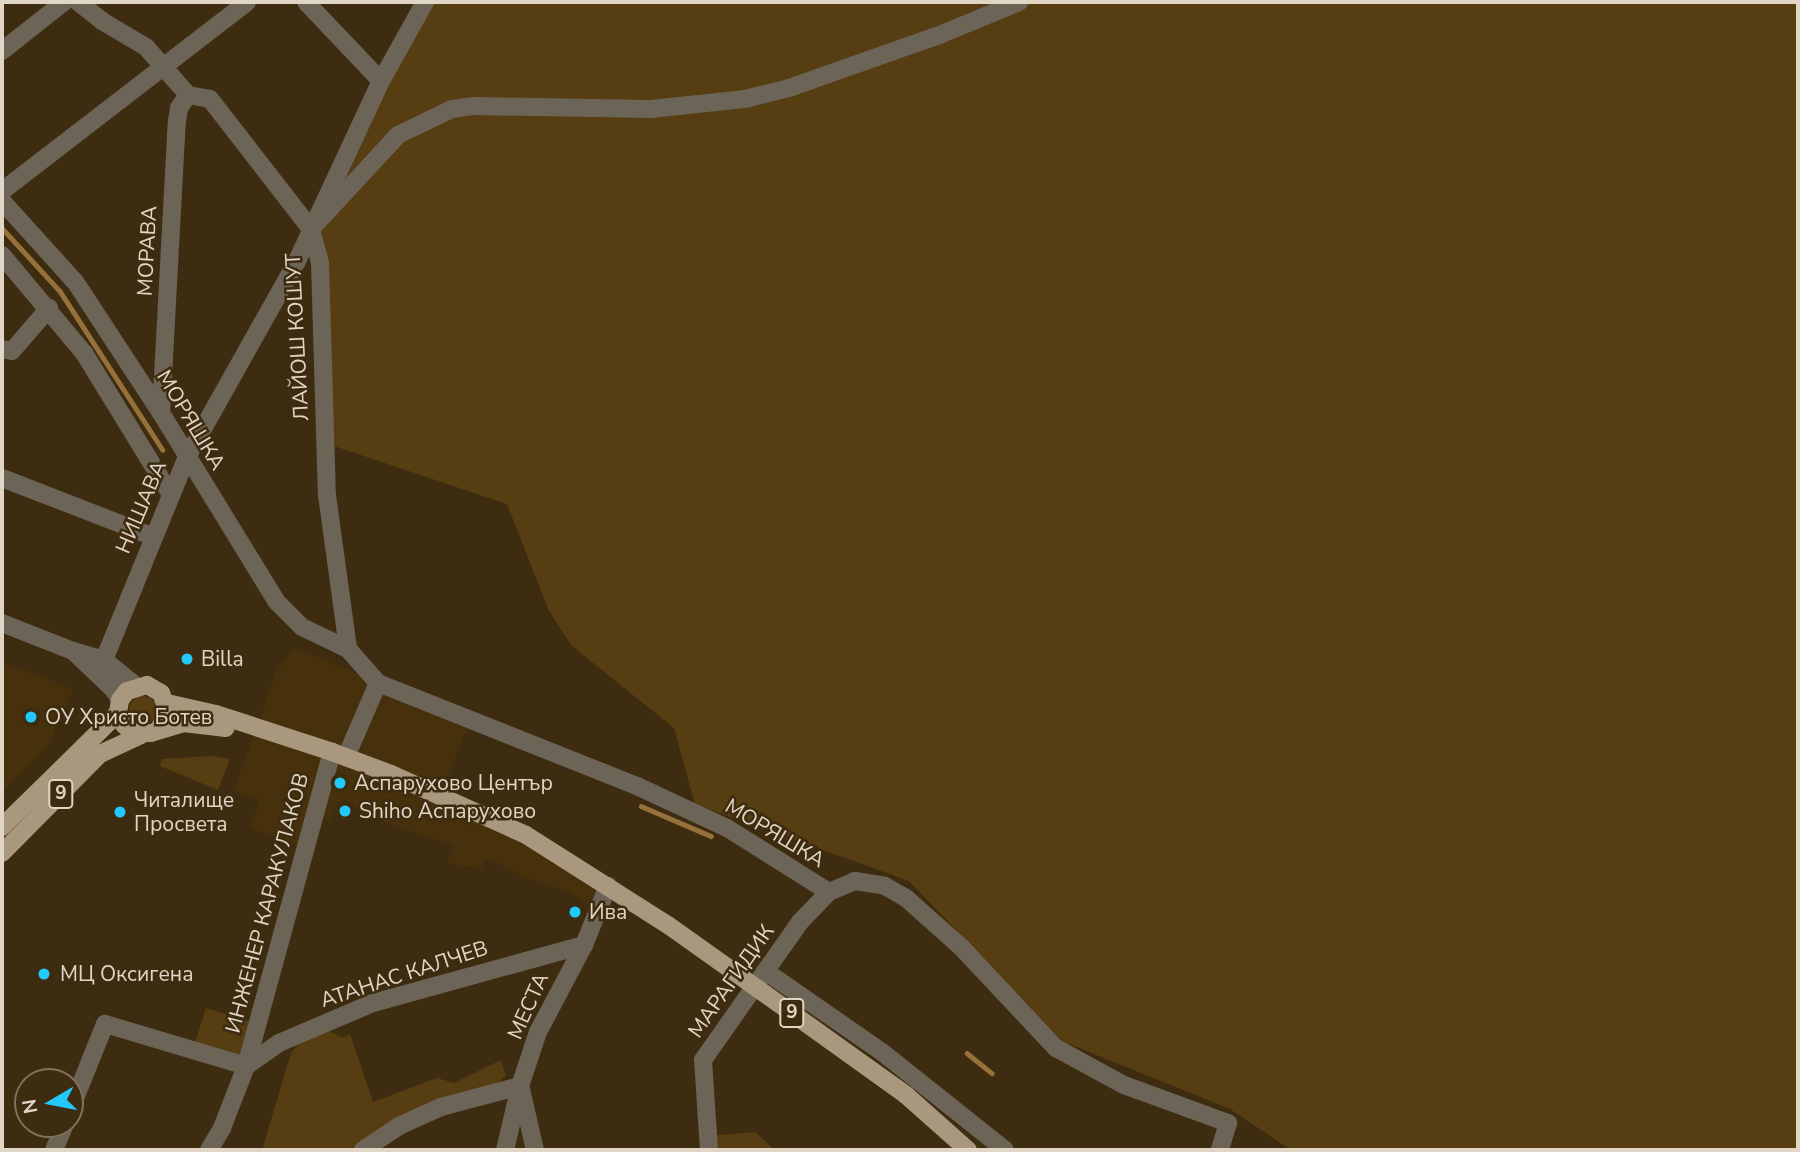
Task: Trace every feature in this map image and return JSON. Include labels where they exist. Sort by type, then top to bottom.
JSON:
[{"type":"main road","name":"9","points":[[2,827],[136,686],[153,687],[167,703],[296,739],[339,754],[391,774],[526,835],[608,886],[755,987],[906,1095],[968,1150]]},
{"type":"main road","points":[[159,729],[167,717],[167,703]]},
{"type":"main road","points":[[119,706],[128,730],[141,735]]},
{"type":"main road","name":"9","points":[[2,853],[100,754],[141,735],[184,723],[296,739]]},
{"type":"street","points":[[2,51],[64,2]]},
{"type":"street","name":"ЛАЙОШ КОШУТ","points":[[78,2],[102,21],[146,47],[188,95],[210,99],[311,229],[320,263],[327,495],[348,649]]},
{"type":"street","points":[[2,191],[247,2]]},
{"type":"street","points":[[306,2],[381,81]]},
{"type":"street","name":"НИШАВА","points":[[104,660],[186,459],[297,261],[381,81],[425,2]]},
{"type":"street","points":[[311,229],[398,135],[452,109],[474,106],[651,109],[745,99],[789,88],[937,37],[1019,2]]},
{"type":"street","name":"МОРАВА","points":[[161,413],[177,121],[179,108],[188,95]]},
{"type":"street","name":"МОРЯШКА","points":[[2,201],[76,283],[161,413],[186,459],[282,609],[302,626],[348,649]]},
{"type":"street","points":[[2,255],[84,353],[172,495]]},
{"type":"street","points":[[2,349],[12,351],[49,308]]},
{"type":"street","points":[[2,478],[153,537]]},
{"type":"street","points":[[2,623],[74,652],[104,660],[136,686]]},
{"type":"street","points":[[339,754],[378,683],[348,649]]},
{"type":"street","points":[[74,652],[114,690],[119,706]]},
{"type":"street","name":"МОРЯШКА","points":[[378,683],[637,786],[727,828],[829,892],[855,881],[885,886],[906,898],[961,947],[1056,1048],[1124,1084],[1228,1123],[1220,1150]]},
{"type":"street","name":"ИНЖЕНЕР КАРАКУЛАКОВ","points":[[209,1150],[222,1128],[246,1066],[339,754]]},
{"type":"street","name":"МЕСТА","points":[[505,1150],[520,1086],[543,1020],[584,944],[608,886]]},
{"type":"street","name":"МАРАГИДИК","points":[[709,1150],[703,1060],[800,922],[829,892]]},
{"type":"street","name":"АТАНАС КАЛЧЕВ","points":[[246,1066],[279,1043],[397,996],[584,944]]},
{"type":"street","points":[[765,971],[882,1052],[1005,1150]]},
{"type":"street","points":[[84,1076],[105,1024],[246,1066]]},
{"type":"street","points":[[363,1150],[399,1126],[442,1107],[520,1086],[536,1150]]},
{"type":"shaded area","points":[[435,2],[1798,2],[1798,1150],[1291,1150],[1230,1109],[1062,1041],[909,881],[695,804],[674,728],[572,646],[549,611],[507,504],[334,446],[317,228],[403,54]]},
{"type":"shaded area","name":"Аспарухово Център","points":[[294,647],[363,676],[384,695],[467,729],[437,802],[525,841],[601,889],[590,906],[565,890],[528,879],[494,861],[484,859],[482,869],[447,863],[454,845],[394,826],[338,801],[329,821],[315,813],[305,846],[249,828],[260,799],[234,791],[277,669]]},
{"type":"shaded area","name":"ОУ Христо Ботев","points":[[2,661],[73,689],[48,746],[2,792]]},
{"type":"shaded area","points":[[143,696],[153,700],[157,710],[153,720],[143,724],[133,720],[129,710],[133,700]]},
{"type":"shaded area","points":[[212,756],[230,759],[218,790],[160,766],[162,759]]},
{"type":"shaded area","points":[[206,1008],[251,1022],[240,1056],[195,1042]]},
{"type":"shaded area","points":[[325,1029],[343,1038],[350,1034],[373,1102],[437,1078],[454,1083],[501,1061],[506,1075],[499,1082],[400,1117],[354,1150],[262,1150],[291,1053],[299,1043]]},
{"type":"shaded area","points":[[755,1132],[775,1150],[709,1150],[707,1136]]},
{"type":"waterway","points":[[2,228],[60,291],[163,450]]},
{"type":"waterway","points":[[641,806],[711,836]]},
{"type":"waterway","points":[[967,1053],[992,1073]]},
{"type":"place","name":"Billa","points":[[187,659]]},
{"type":"place","name":"ОУ Христо Ботев","points":[[31,717]]},
{"type":"place","name":"Аспарухово Център","points":[[340,783]]},
{"type":"place","name":"Shiho Аспарухово","points":[[345,811]]},
{"type":"place","name":"Читалище Просвета","points":[[120,812]]},
{"type":"place","name":"Ива","points":[[575,912]]},
{"type":"place","name":"МЦ Оксигена","points":[[44,974]]}]
